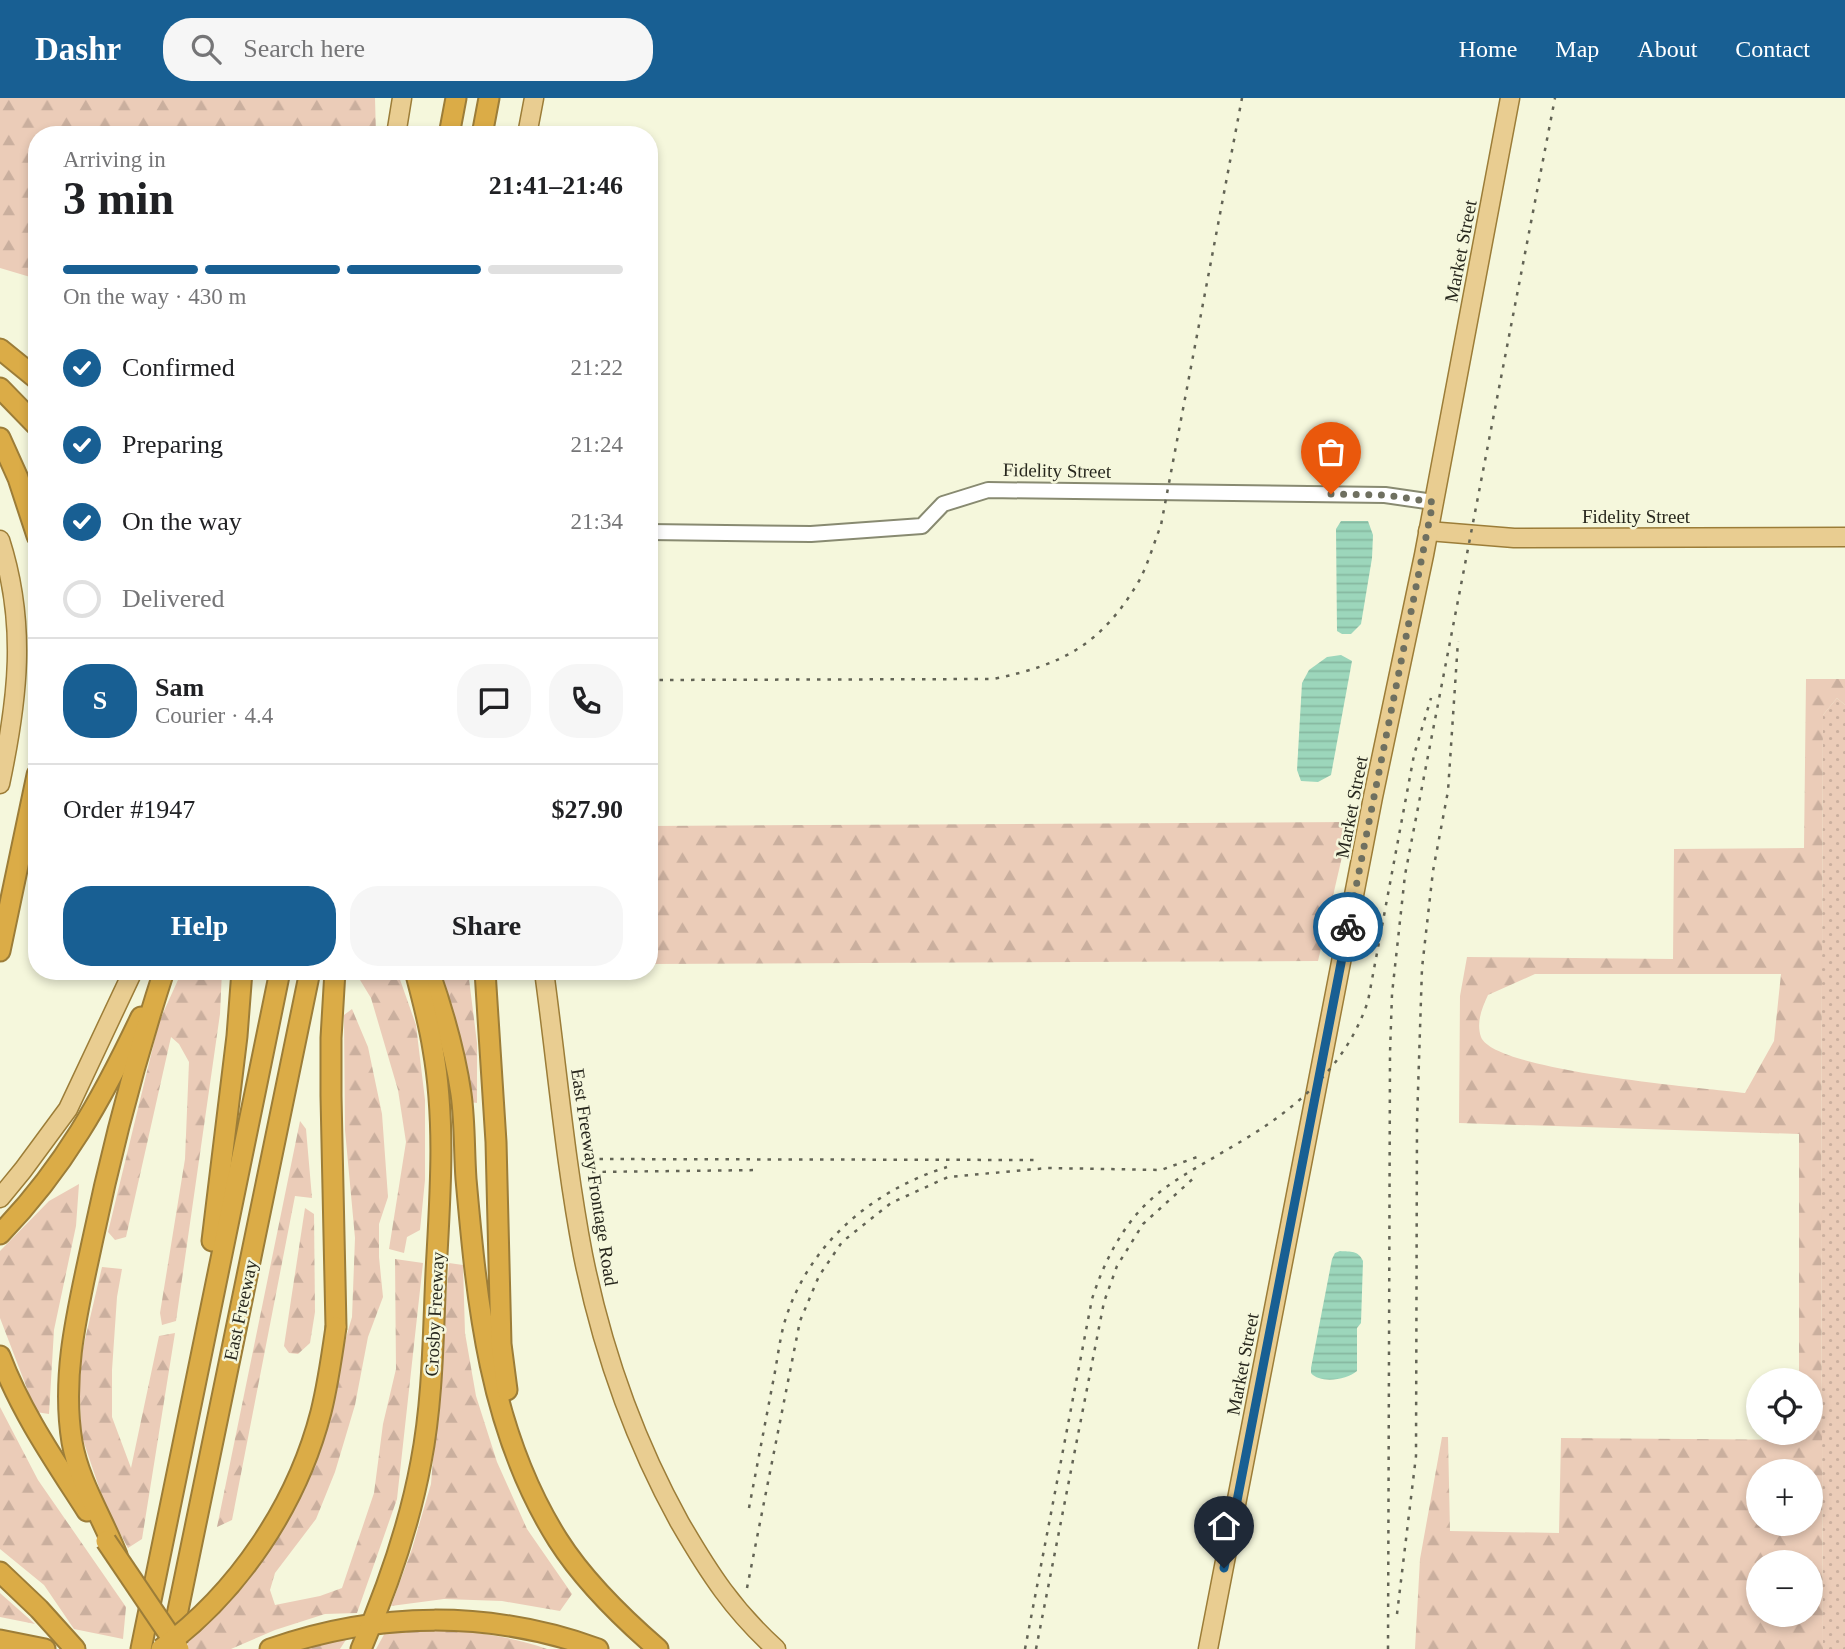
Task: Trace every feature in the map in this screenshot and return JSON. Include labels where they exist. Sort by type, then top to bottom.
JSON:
[{"type":"highway","points":[[451,126],[456,98]]},
{"type":"highway","points":[[484,126],[489,98]]},
{"type":"highway","points":[[0,349],[28,372]]},
{"type":"highway","points":[[0,388],[28,417]]},
{"type":"highway","points":[[0,438],[28,509]]},
{"type":"highway","points":[[0,951],[28,818]]},
{"type":"highway","points":[[0,1234],[56,1170],[77,1138],[159,980]]},
{"type":"highway","points":[[108,1540],[90,1499],[73,1445],[67,1404],[68,1376],[72,1335],[102,1194],[161,980]]},
{"type":"highway","points":[[197,1371],[241,980]]},
{"type":"highway","name":"East Freeway","points":[[141,1649],[278,980]]},
{"type":"highway","name":"East Freeway","points":[[171,1645],[308,980]]},
{"type":"highway","points":[[0,1356],[13,1389],[42,1441],[108,1540],[171,1645],[232,1584],[252,1557],[280,1511],[302,1467],[321,1412],[336,1327],[331,1096],[335,980]]},
{"type":"highway","name":"Crosby Freeway","points":[[361,1649],[398,1553],[421,1460],[428,1404],[441,1164],[434,1050],[417,980]]},
{"type":"highway","points":[[432,980],[451,1041],[461,1096],[466,1178],[481,1312],[492,1374],[507,1433],[542,1512],[575,1564],[611,1604],[658,1649]]},
{"type":"highway","points":[[486,980],[496,1142],[502,1344],[513,1423],[542,1512]]},
{"type":"highway","points":[[0,1572],[39,1609],[75,1649]]},
{"type":"highway","points":[[271,1649],[342,1629],[387,1621],[424,1619],[477,1620],[513,1626],[598,1649]]},
{"type":"highway","points":[[0,1640],[45,1649]]},
{"type":"main road","points":[[397,126],[402,98]]},
{"type":"main road","points":[[529,126],[534,98]]},
{"type":"main road","name":"Market Street","points":[[1208,1649],[1373,797],[1428,531],[1510,98]]},
{"type":"main road","name":"Fidelity Street","points":[[1428,531],[1514,538],[1845,537]]},
{"type":"main road","points":[[0,540],[12,576],[19,663],[0,784]]},
{"type":"main road","points":[[0,1198],[68,1109],[129,980]]},
{"type":"main road","name":"East Freeway Frontage Road","points":[[545,980],[557,1080],[586,1267],[622,1395],[642,1448],[702,1561],[727,1599],[776,1649]]},
{"type":"street","name":"Fidelity Street","points":[[658,532],[811,534],[922,526],[943,504],[988,490],[1385,495],[1433,502]]},
{"type":"green space","points":[[0,98],[375,98],[376,126],[28,126],[28,276],[0,268]]},
{"type":"green space","points":[[1806,679],[1845,679],[1845,705],[1837,698],[1823,715],[1822,1368],[1799,1368],[1799,1134],[1459,1123],[1460,996],[1467,957],[1673,959],[1674,849],[1804,848]],"holes":[[[1535,974],[1781,974],[1774,1041],[1745,1093],[1602,1076],[1559,1068],[1494,1049],[1481,1037],[1479,1021],[1488,995]]]},
{"type":"green space","points":[[1837,698],[1845,705],[1845,1649],[1823,1649],[1823,715]]},
{"type":"green space","points":[[1350,822],[1318,961],[658,964],[658,826]]},
{"type":"green space","points":[[178,980],[222,980],[220,1014],[176,1321],[162,1325],[160,1313],[185,1159],[189,1062],[179,1044],[171,1037],[126,1237],[115,1240],[108,1232],[159,1022]]},
{"type":"green space","points":[[360,980],[400,980],[416,1025],[425,1100],[425,1180],[420,1230],[407,1237],[404,1253],[389,1249],[406,1142],[398,1090],[371,998]]},
{"type":"green space","points":[[440,980],[469,980],[477,1043],[477,1103],[470,1102]]},
{"type":"green space","points":[[352,1009],[368,1047],[382,1114],[388,1197],[379,1224],[383,1297],[368,1337],[355,1405],[335,1472],[316,1519],[275,1573],[270,1590],[275,1605],[320,1596],[342,1588],[374,1493],[383,1424],[396,1369],[395,1259],[423,1263],[397,1499],[357,1613],[325,1614],[275,1630],[231,1649],[188,1649],[187,1637],[247,1576],[338,1365],[352,1317],[355,1238],[345,1130],[344,1015]]},
{"type":"green space","points":[[300,1121],[306,1129],[312,1198],[295,1196],[232,1520],[217,1527]]},
{"type":"green space","points":[[79,1184],[76,1226],[54,1330],[49,1414],[36,1412],[0,1318],[0,1251],[49,1201]]},
{"type":"green space","points":[[305,1208],[314,1214],[315,1312],[310,1343],[298,1354],[289,1353],[284,1346]]},
{"type":"green space","points":[[449,1263],[463,1265],[465,1333],[476,1396],[497,1462],[527,1529],[572,1594],[560,1611],[502,1601],[444,1599],[391,1606],[412,1549],[431,1484]]},
{"type":"green space","points":[[102,1267],[122,1269],[117,1297],[112,1370],[112,1417],[131,1468],[159,1336],[175,1333],[142,1539],[128,1548],[105,1505],[81,1434],[79,1365]]},
{"type":"green space","points":[[0,1407],[38,1480],[126,1607],[123,1639],[74,1629],[44,1585],[0,1549]]},
{"type":"green space","points":[[1442,1437],[1448,1437],[1450,1531],[1559,1533],[1561,1438],[1746,1440],[1746,1445],[1822,1445],[1822,1459],[1746,1459],[1746,1536],[1822,1536],[1823,1550],[1746,1550],[1746,1627],[1823,1627],[1823,1649],[1415,1649],[1420,1559]]},
{"type":"green space","points":[[0,1593],[35,1624],[0,1617]]},
{"type":"green space","points":[[446,1629],[510,1638],[547,1649],[376,1649],[386,1631]]},
{"type":"green space","points":[[349,1635],[340,1649],[292,1649]]},
{"type":"shaded area","points":[[1341,521],[1368,521],[1373,535],[1361,624],[1351,634],[1337,631],[1336,529]]},
{"type":"shaded area","points":[[1341,655],[1352,661],[1331,775],[1318,782],[1301,781],[1297,770],[1302,683],[1309,670],[1327,657]]},
{"type":"shaded area","points":[[1335,1253],[1356,1253],[1363,1261],[1361,1323],[1357,1328],[1357,1371],[1327,1380],[1311,1373],[1311,1368],[1332,1259]]},
{"type":"railway","points":[[658,680],[993,679],[1040,667],[1078,648],[1095,636],[1125,603],[1139,581],[1161,525],[1242,98]]},
{"type":"railway","points":[[1388,1649],[1392,994],[1405,875],[1555,98]]},
{"type":"railway","points":[[1397,1614],[1416,1456],[1417,1122],[1422,968],[1433,871],[1448,791],[1458,641]]},
{"type":"railway","points":[[1025,1649],[1092,1299],[1101,1274],[1127,1227],[1144,1206],[1184,1175],[1273,1121],[1293,1105],[1330,1069],[1358,1026],[1368,1001],[1414,755],[1431,698]]},
{"type":"railway","points":[[747,1588],[800,1321],[819,1276],[842,1242],[891,1203],[948,1177],[1048,1168],[1161,1170],[1200,1156]]},
{"type":"railway","points":[[589,1159],[1037,1160]]},
{"type":"railway","points":[[749,1508],[784,1324],[794,1296],[808,1270],[826,1246],[868,1206],[919,1177],[947,1167]]},
{"type":"railway","points":[[592,1172],[760,1170]]},
{"type":"railway","points":[[1036,1649],[1104,1302],[1117,1266],[1143,1224],[1197,1175]]},
{"type":"way so far","points":[[1331,494],[1385,495],[1433,502],[1348,927]]},
{"type":"route","points":[[1224,1568],[1348,927]]}]
